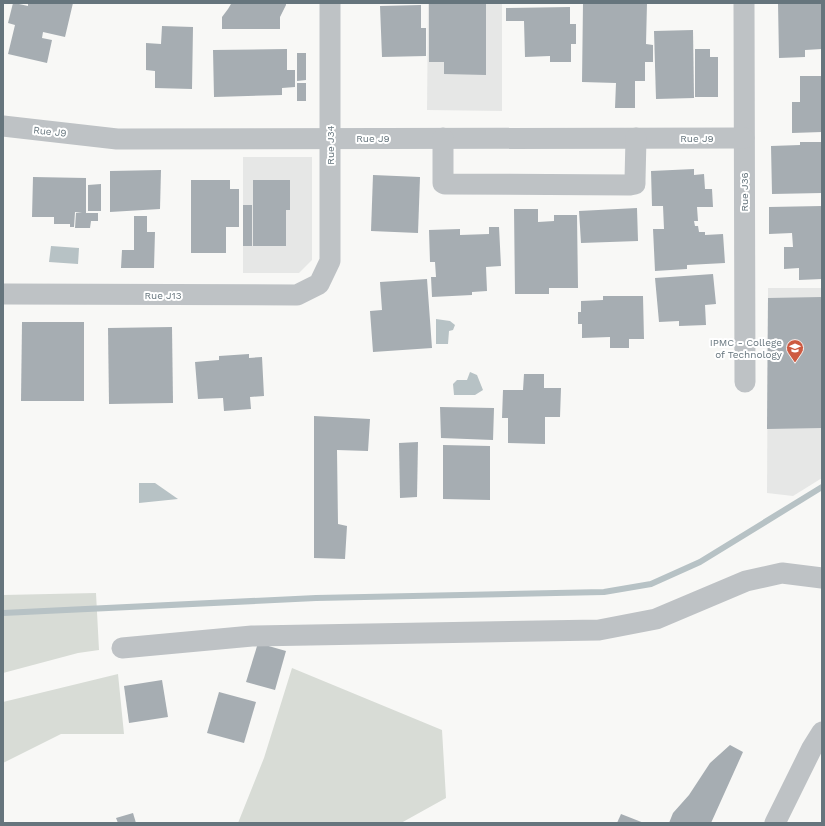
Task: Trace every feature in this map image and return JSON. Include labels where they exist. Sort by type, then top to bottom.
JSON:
[{"type":"street","name":"Rue J34","points":[[319,284],[330,261],[330,3]]},
{"type":"street","name":"Rue J36","points":[[744,3],[745,382]]},
{"type":"street","name":"Rue J9","points":[[3,126],[117,139],[744,138]]},
{"type":"street","points":[[443,138],[443,183],[445,184],[634,184],[636,138]]},
{"type":"street","name":"Rue J13","points":[[4,294],[297,295],[319,284]]},
{"type":"street","points":[[122,648],[252,636],[599,630],[656,619],[746,581],[767,576],[782,573],[822,578]]},
{"type":"street","points":[[775,823],[812,748],[822,732]]},
{"type":"shaded area","points":[[428,3],[502,3],[502,111],[427,110]]},
{"type":"shaded area","points":[[243,157],[312,157],[312,260],[299,273],[243,273]]},
{"type":"shaded area","points":[[51,246],[79,248],[78,264],[49,262]]},
{"type":"shaded area","name":"IPMC - College of Technology","points":[[768,288],[822,288],[822,478],[793,496],[767,493]]},
{"type":"shaded area","points":[[436,319],[450,321],[455,325],[453,330],[449,331],[448,344],[436,344]]},
{"type":"shaded area","points":[[470,372],[477,375],[483,390],[475,395],[454,395],[453,384],[457,380],[467,380]]},
{"type":"shaded area","points":[[139,483],[155,483],[178,499],[139,503]]},
{"type":"shaded area","points":[[96,593],[99,650],[78,653],[3,673],[3,595]]},
{"type":"shaded area","points":[[292,668],[442,730],[446,798],[401,823],[238,823],[264,758]]},
{"type":"shaded area","points":[[118,674],[124,734],[61,734],[3,763],[3,702]]},
{"type":"building","points":[[13,3],[28,6],[28,3],[73,3],[65,37],[43,32],[42,38],[52,40],[47,63],[8,54],[15,25],[8,23]]},
{"type":"building","points":[[231,3],[286,3],[280,17],[280,29],[222,29],[222,17]]},
{"type":"building","points":[[429,3],[486,4],[486,75],[444,74],[444,62],[429,62]]},
{"type":"building","points":[[583,3],[647,3],[646,44],[653,45],[653,62],[645,62],[645,81],[635,81],[635,108],[615,108],[616,83],[582,82]]},
{"type":"building","points":[[778,3],[822,3],[822,49],[805,50],[805,57],[779,58]]},
{"type":"building","points":[[421,5],[421,28],[426,28],[426,56],[382,57],[380,6]]},
{"type":"building","points":[[570,7],[570,24],[576,24],[576,44],[571,44],[571,62],[550,62],[550,56],[525,57],[524,21],[506,21],[506,8]]},
{"type":"building","points":[[162,26],[193,27],[192,89],[155,88],[155,71],[146,70],[146,43],[161,44]]},
{"type":"building","points":[[693,30],[694,98],[656,99],[654,31]]},
{"type":"building","points":[[287,49],[287,70],[295,70],[295,87],[282,88],[282,95],[214,97],[213,50]]},
{"type":"building","points":[[695,49],[710,49],[710,57],[718,57],[718,97],[695,97]]},
{"type":"building","points":[[297,53],[306,53],[306,80],[297,81]]},
{"type":"building","points":[[800,76],[822,76],[822,132],[792,133],[792,102],[800,102]]},
{"type":"building","points":[[297,83],[306,83],[306,101],[297,101]]},
{"type":"building","points":[[800,142],[822,142],[822,193],[772,194],[771,146],[800,145]]},
{"type":"building","points":[[694,169],[694,175],[704,174],[705,189],[712,189],[713,207],[697,207],[698,221],[694,221],[695,226],[698,226],[699,232],[705,232],[705,235],[723,234],[725,263],[687,265],[687,269],[655,271],[653,229],[664,229],[663,206],[652,206],[651,171]]},
{"type":"building","points":[[161,170],[160,209],[110,212],[110,171]]},
{"type":"building","points":[[373,175],[420,177],[418,233],[371,231]]},
{"type":"building","points":[[33,177],[86,178],[86,213],[98,213],[98,221],[91,221],[90,228],[75,228],[76,213],[82,213],[75,212],[74,227],[70,227],[70,224],[54,224],[54,217],[32,217]]},
{"type":"building","points":[[191,180],[230,180],[230,189],[239,189],[239,227],[226,227],[226,253],[191,253]]},
{"type":"building","points":[[253,180],[290,180],[290,210],[286,210],[286,246],[253,246]]},
{"type":"building","points":[[101,184],[101,211],[88,211],[88,185]]},
{"type":"building","points":[[243,205],[252,205],[252,246],[243,246]]},
{"type":"building","points":[[822,206],[822,279],[799,280],[799,268],[784,269],[784,247],[793,247],[792,233],[769,234],[769,207]]},
{"type":"building","points":[[637,208],[638,241],[581,243],[579,211]]},
{"type":"building","points":[[514,209],[538,209],[538,222],[554,221],[554,215],[577,215],[578,288],[549,288],[549,294],[515,294]]},
{"type":"building","points":[[134,216],[147,216],[147,232],[155,232],[154,268],[121,268],[122,250],[134,250]]},
{"type":"building","points":[[489,227],[499,227],[501,266],[486,267],[487,291],[472,292],[472,295],[432,297],[431,277],[436,277],[435,262],[430,262],[429,230],[460,229],[460,235],[489,234]]},
{"type":"building","points":[[713,274],[716,304],[705,305],[706,325],[679,326],[679,321],[659,322],[655,278]]},
{"type":"building","points":[[427,279],[432,348],[373,352],[370,311],[382,310],[380,282]]},
{"type":"building","points":[[603,296],[643,296],[644,339],[629,339],[629,348],[610,348],[610,337],[582,338],[582,324],[578,324],[578,312],[581,312],[581,301],[603,300]]},
{"type":"building","name":"IPMC - College of Technology","points":[[822,297],[822,428],[767,429],[768,298]]},
{"type":"building","points":[[22,322],[84,322],[84,401],[21,401]]},
{"type":"building","points":[[172,327],[173,403],[109,404],[108,328]]},
{"type":"building","points":[[249,354],[249,358],[262,357],[264,396],[250,397],[251,409],[224,411],[223,398],[198,399],[195,362],[219,360],[219,356]]},
{"type":"building","points":[[524,374],[544,374],[544,388],[561,388],[560,417],[545,417],[545,444],[508,443],[508,418],[502,418],[503,390],[523,390]]},
{"type":"building","points":[[440,407],[494,408],[493,440],[441,438]]},
{"type":"building","points":[[314,416],[370,419],[368,451],[337,450],[338,524],[347,526],[345,559],[314,558]]},
{"type":"building","points":[[418,442],[417,497],[400,498],[399,443]]},
{"type":"building","points":[[443,445],[490,446],[490,500],[443,499]]},
{"type":"building","points":[[258,643],[286,651],[275,690],[246,682]]},
{"type":"building","points":[[162,680],[168,717],[129,723],[124,686]]},
{"type":"building","points":[[219,692],[256,702],[244,743],[207,733]]},
{"type":"building","points":[[730,745],[743,752],[711,823],[669,823],[673,813],[689,795],[710,763]]},
{"type":"building","points":[[133,813],[136,823],[118,823],[116,818]]},
{"type":"building","points":[[621,814],[644,823],[617,823]]},
{"type":"waterway","points":[[3,613],[316,598],[604,592],[651,584],[700,562],[822,487]]},
{"type":"place","name":"IPMC - College of Technology","points":[[795,363]]}]
